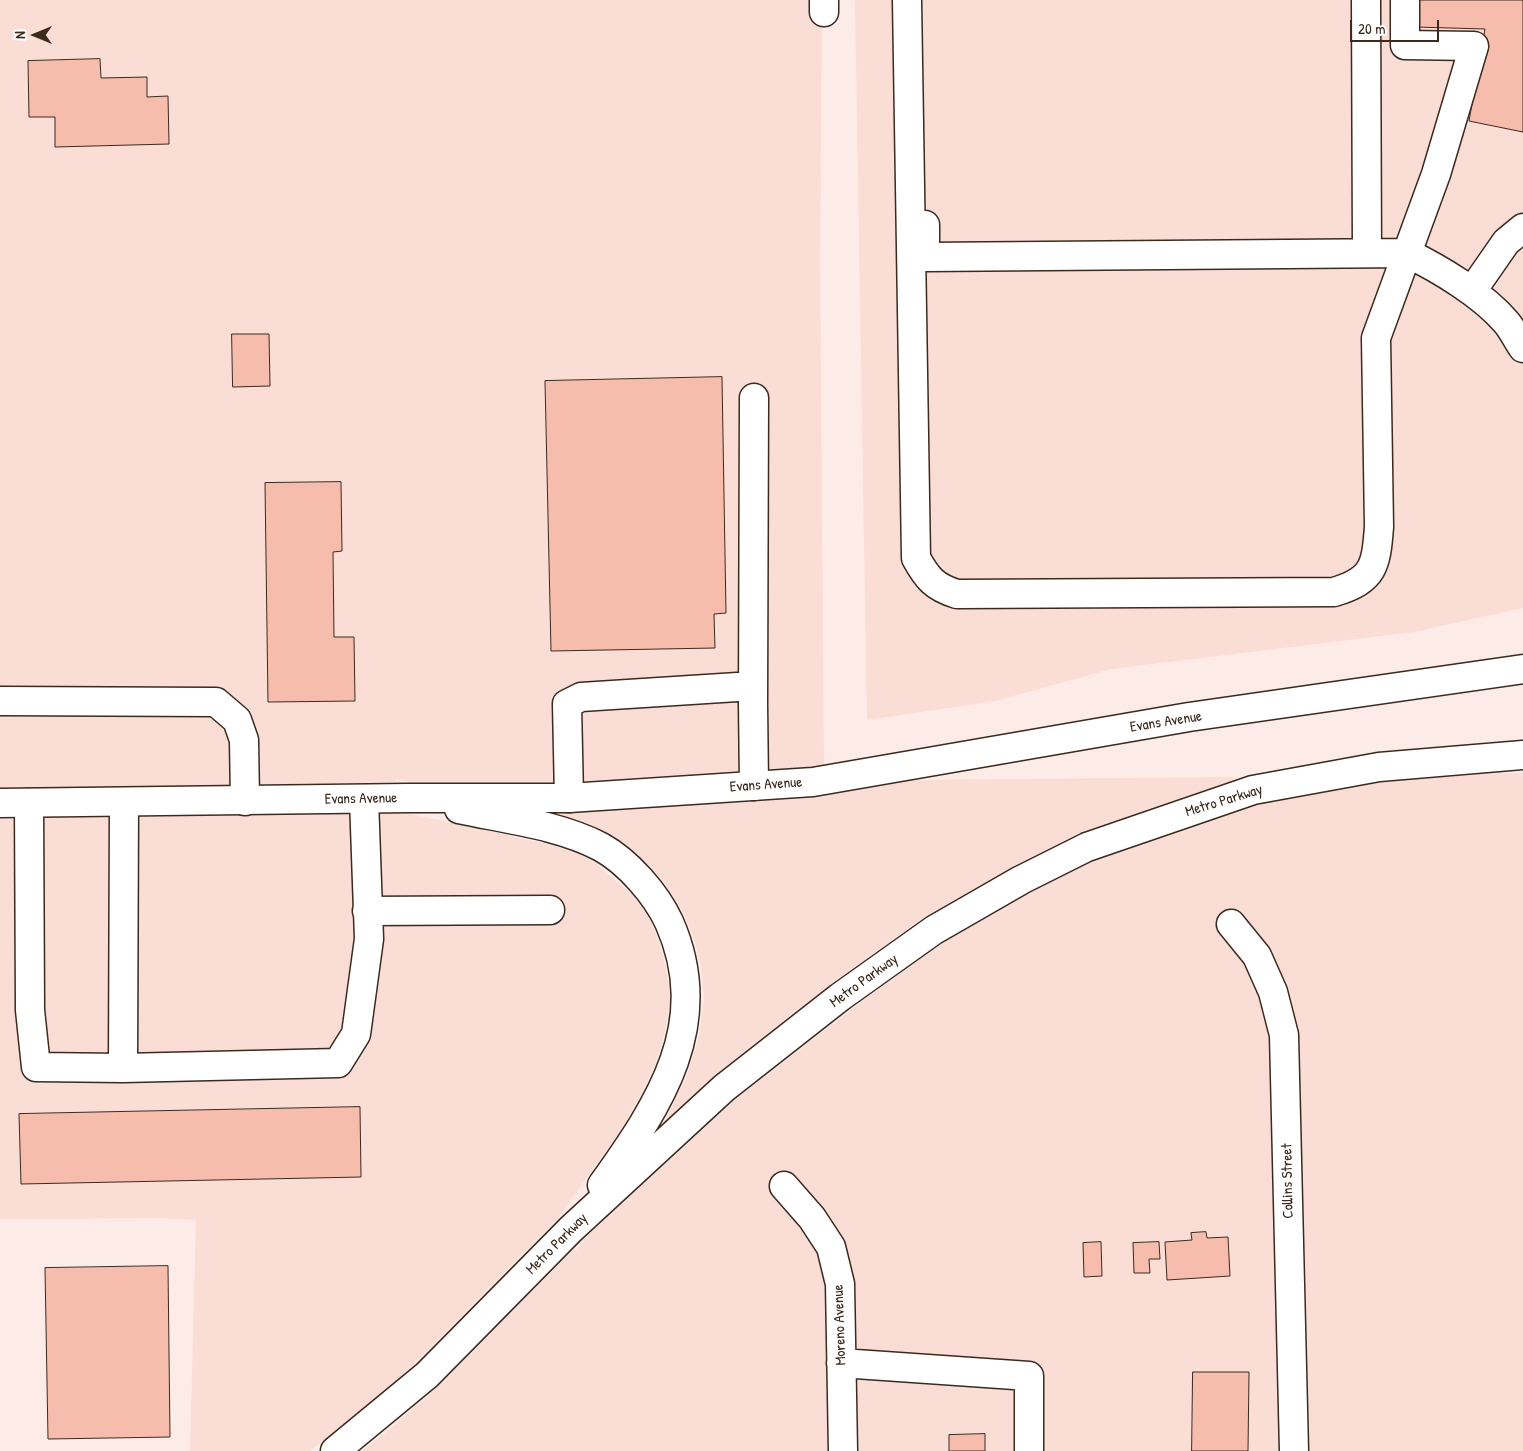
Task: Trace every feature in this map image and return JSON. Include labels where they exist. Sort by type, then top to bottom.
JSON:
[{"type":"main road","points":[[907,0],[916,558],[926,576],[943,590],[957,594],[1334,592],[1351,587],[1371,572],[1377,550],[1379,527],[1376,338],[1436,174],[1474,46],[1405,45],[1405,0]]},
{"type":"main road","points":[[922,0],[925,257],[1407,253],[1426,262],[1472,291],[1506,322],[1523,348]]},
{"type":"main road","points":[[1366,0],[1367,253]]},
{"type":"main road","points":[[1472,291],[1506,242],[1523,228]]},
{"type":"main road","points":[[754,398],[754,786]]},
{"type":"main road","name":"Evans Avenue","points":[[0,803],[364,798],[569,798],[814,782],[1189,718],[1523,669]]},
{"type":"main road","points":[[569,798],[567,704],[580,697],[753,686]]},
{"type":"main road","points":[[0,701],[216,702],[237,720],[244,740],[245,801]]},
{"type":"main road","name":"Metro Parkway","points":[[335,1451],[427,1375],[571,1229],[724,1088],[840,997],[934,930],[1021,880],[1087,847],[1253,790],[1379,767],[1523,755]]},
{"type":"main road","points":[[29,803],[30,1010],[36,1066],[122,1068],[338,1063],[356,1034],[369,939],[364,798]]},
{"type":"main road","points":[[408,798],[552,829],[580,837],[603,848],[647,887],[664,911],[677,941],[684,970],[687,1000],[682,1035],[672,1066],[658,1098],[636,1137],[571,1229]]},
{"type":"main road","points":[[122,1068],[124,802]]},
{"type":"main road","points":[[367,911],[550,910]]},
{"type":"main road","name":"Collins Street","points":[[1231,924],[1257,956],[1273,992],[1284,1035],[1294,1451]]},
{"type":"main road","name":"Moreno Avenue","points":[[784,1186],[812,1218],[831,1247],[840,1284],[843,1451]]},
{"type":"main road","points":[[841,1363],[1029,1376],[1029,1451]]},
{"type":"shaded area","points":[[0,0],[822,0],[820,261],[824,765],[568,782],[410,782],[396,779],[395,782],[0,789]]},
{"type":"shaded area","points":[[855,0],[1523,0],[1523,608],[1414,632],[1111,669],[995,701],[867,720]]},
{"type":"shaded area","points":[[1486,773],[1523,773],[1523,1451],[362,1451],[439,1386],[574,1249],[576,1250],[584,1239],[736,1099],[852,1009],[943,942],[1030,893],[1094,860],[1258,804],[1382,782]]},
{"type":"shaded area","points":[[1233,777],[1233,780],[1079,833],[1012,867],[924,917],[829,985],[713,1076],[664,1123],[688,1073],[699,1037],[704,999],[701,967],[693,935],[680,906],[662,879],[636,854],[611,835],[584,822],[552,813],[814,798],[916,780]]},
{"type":"shaded area","points":[[406,813],[573,851],[593,861],[634,896],[649,918],[660,945],[667,973],[670,1000],[665,1032],[656,1062],[621,1130],[557,1219],[414,1364],[373,1401],[310,1451],[190,1451],[196,1220],[163,1218],[0,1219],[0,819]]},
{"type":"building","points":[[1415,0],[1523,0],[1523,132],[1469,121],[1485,29],[1415,27]]},
{"type":"building","points":[[100,59],[101,78],[147,77],[147,97],[168,96],[169,144],[55,147],[55,117],[29,117],[28,61]]},
{"type":"building","points":[[232,334],[269,334],[270,386],[233,387]]},
{"type":"building","points":[[722,377],[726,613],[714,614],[715,648],[551,651],[545,381]]},
{"type":"building","points":[[341,482],[342,551],[333,552],[334,637],[354,637],[355,701],[268,702],[265,483]]},
{"type":"building","points":[[360,1107],[361,1177],[21,1184],[19,1114]]},
{"type":"building","points":[[1206,1232],[1207,1238],[1228,1237],[1230,1276],[1167,1280],[1165,1242],[1192,1240],[1191,1233]]},
{"type":"building","points":[[1101,1242],[1102,1276],[1084,1277],[1083,1243]]},
{"type":"building","points":[[1159,1242],[1160,1259],[1149,1259],[1150,1273],[1134,1273],[1133,1243]]},
{"type":"building","points":[[168,1266],[170,1437],[48,1439],[45,1268]]},
{"type":"building","points":[[1193,1372],[1249,1372],[1248,1451],[1192,1451]]},
{"type":"building","points":[[985,1434],[985,1451],[949,1451],[949,1435]]}]
